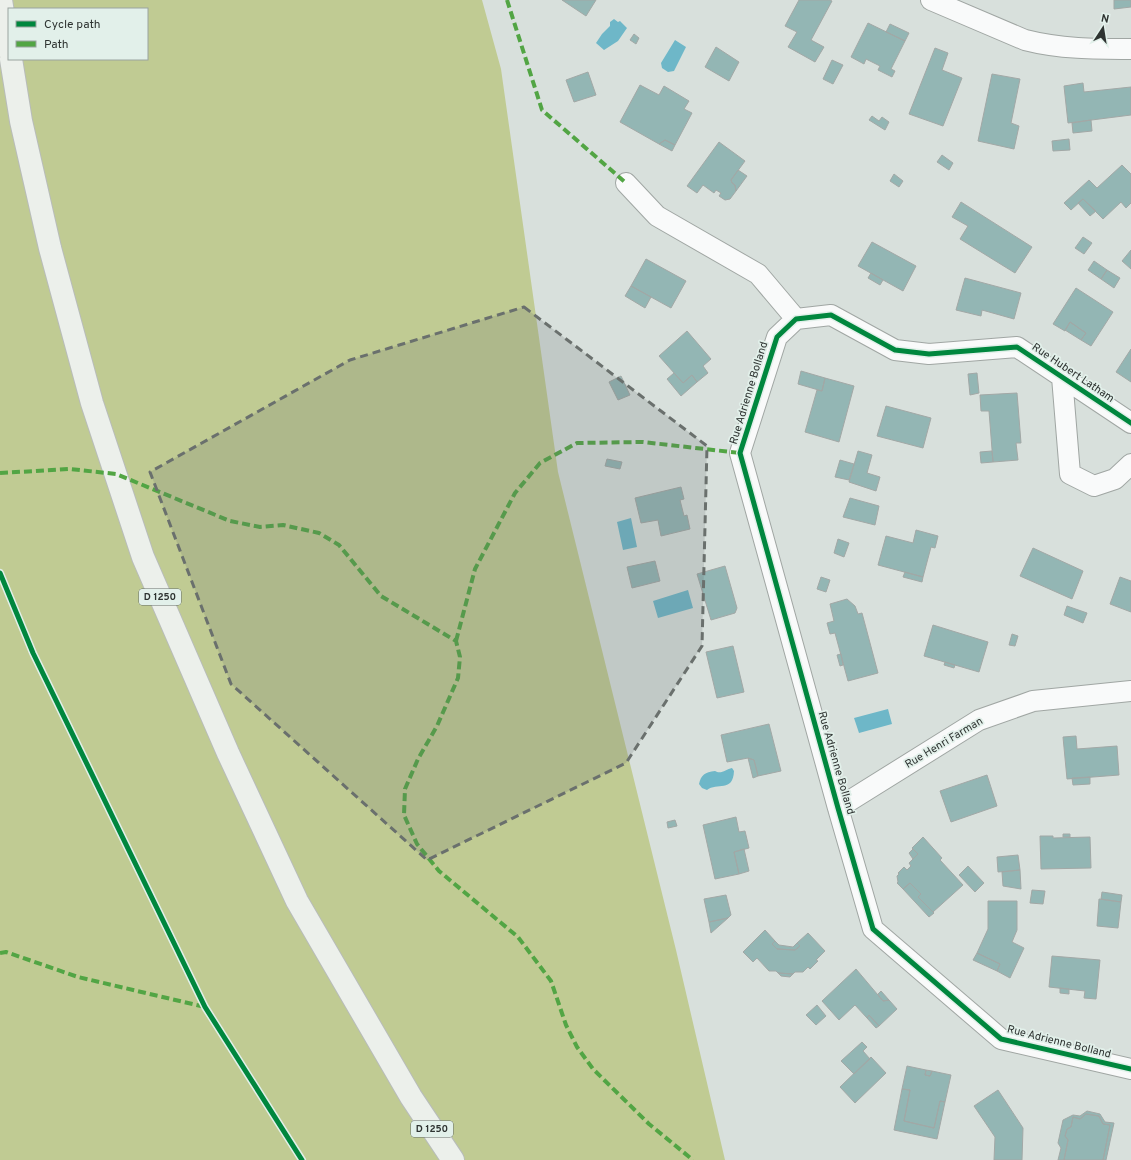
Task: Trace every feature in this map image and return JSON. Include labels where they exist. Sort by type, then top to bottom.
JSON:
[{"type":"main road","points":[[1,0],[8,44]]},
{"type":"main road","name":"D 1250","points":[[10,60],[21,121],[50,248],[92,403],[143,557],[228,753],[297,902],[411,1097],[453,1160]]},
{"type":"street","points":[[931,0],[1025,40],[1040,44],[1078,49],[1131,49]]},
{"type":"street","points":[[626,183],[658,216],[758,274],[796,319]]},
{"type":"street","name":"Rue Hubert Latham","points":[[796,319],[831,314],[895,350],[929,354],[1017,347],[1131,423]]},
{"type":"street","name":"Rue Adrienne Bolland","points":[[796,319],[777,337],[740,453],[873,929],[1001,1039],[1131,1069]]},
{"type":"street","points":[[1062,377],[1070,474],[1094,486],[1115,479],[1131,464]]},
{"type":"street","name":"Rue Henri Farman","points":[[838,808],[979,720],[1033,702],[1131,691]]},
{"type":"highlighted area","points":[[524,307],[707,446],[702,646],[626,763],[427,860],[231,684],[150,472],[350,360]]},
{"type":"green space","points":[[0,0],[482,0],[501,69],[558,472],[676,950],[725,1160],[0,1160]]},
{"type":"water","points":[[614,19],[618,22],[620,21],[627,28],[618,41],[604,50],[596,43],[610,26],[610,22]]},
{"type":"water","points":[[675,40],[686,47],[674,71],[668,72],[662,68],[661,63]]},
{"type":"water","points":[[631,518],[637,547],[623,550],[617,522]]},
{"type":"water","points":[[688,590],[693,608],[658,618],[653,601]]},
{"type":"water","points":[[888,709],[892,724],[859,733],[854,718]]},
{"type":"water","points":[[732,768],[734,771],[733,778],[728,785],[707,790],[702,788],[699,784],[702,776],[706,773],[715,771],[721,772]]},
{"type":"building","points":[[562,0],[596,0],[586,16]]},
{"type":"building","points":[[799,0],[832,1],[811,40],[824,47],[815,62],[788,47],[797,32],[785,26]]},
{"type":"building","points":[[1114,0],[1131,0],[1131,7],[1114,9]]},
{"type":"building","points":[[868,23],[905,41],[891,69],[895,71],[892,77],[878,70],[880,66],[866,59],[864,64],[851,57]]},
{"type":"building","points":[[890,24],[909,33],[905,41],[886,32]]},
{"type":"building","points":[[634,34],[639,38],[636,44],[630,40]]},
{"type":"building","points":[[716,47],[739,62],[729,81],[705,67]]},
{"type":"building","points":[[935,48],[948,53],[942,70],[962,78],[943,126],[909,114]]},
{"type":"building","points":[[832,60],[843,65],[833,84],[823,79]]},
{"type":"building","points":[[588,72],[596,95],[574,102],[566,80]]},
{"type":"building","points":[[992,74],[1020,79],[1011,123],[1019,126],[1014,149],[978,141]]},
{"type":"building","points":[[1083,83],[1084,92],[1131,87],[1131,115],[1068,123],[1064,86]]},
{"type":"building","points":[[640,85],[659,95],[664,86],[689,101],[684,109],[692,113],[675,145],[665,140],[659,144],[620,122]]},
{"type":"building","points":[[872,116],[879,121],[882,117],[889,122],[885,130],[869,120]]},
{"type":"building","points":[[1091,120],[1092,131],[1073,133],[1072,123]]},
{"type":"building","points":[[1069,139],[1070,150],[1053,151],[1052,141]]},
{"type":"building","points":[[665,140],[675,145],[672,151],[659,144]]},
{"type":"building","points":[[719,142],[745,161],[731,180],[735,185],[736,191],[730,199],[725,200],[719,196],[721,193],[716,190],[714,193],[703,185],[697,193],[687,186]]},
{"type":"building","points":[[942,155],[953,163],[949,170],[937,162]]},
{"type":"building","points":[[1122,165],[1131,174],[1131,203],[1126,208],[1121,202],[1103,219],[1083,199],[1071,210],[1064,203],[1089,180],[1097,188]]},
{"type":"building","points":[[738,170],[747,176],[736,191],[735,185],[731,180]]},
{"type":"building","points":[[894,174],[903,181],[899,187],[890,181]]},
{"type":"building","points":[[1083,199],[1096,211],[1090,216],[1078,203]]},
{"type":"building","points":[[961,202],[1032,247],[1015,273],[960,239],[968,226],[952,217]]},
{"type":"building","points":[[1083,237],[1092,243],[1084,254],[1075,248]]},
{"type":"building","points":[[872,242],[916,266],[903,291],[858,266]]},
{"type":"building","points":[[1131,250],[1131,269],[1122,261]]},
{"type":"building","points":[[646,259],[686,281],[671,308],[631,286]]},
{"type":"building","points":[[1094,261],[1107,270],[1101,279],[1088,270]]},
{"type":"building","points":[[1107,270],[1120,278],[1114,288],[1101,279]]},
{"type":"building","points":[[871,273],[883,280],[880,285],[868,278]]},
{"type":"building","points":[[965,278],[1021,293],[1014,319],[982,310],[981,316],[956,310]]},
{"type":"building","points":[[631,286],[651,297],[645,308],[625,296]]},
{"type":"building","points":[[1076,288],[1113,312],[1091,346],[1081,340],[1086,333],[1070,322],[1065,331],[1053,324]]},
{"type":"building","points":[[1070,322],[1086,333],[1081,340],[1065,330]]},
{"type":"building","points":[[687,331],[711,359],[703,366],[708,373],[697,382],[692,375],[683,383],[659,356]]},
{"type":"building","points":[[1131,349],[1131,382],[1116,372]]},
{"type":"building","points":[[801,371],[825,378],[822,391],[798,384]]},
{"type":"building","points":[[674,373],[683,383],[692,375],[697,382],[681,396],[667,379]]},
{"type":"building","points":[[977,373],[979,393],[970,395],[968,374]]},
{"type":"building","points":[[621,376],[630,395],[618,400],[609,382]]},
{"type":"building","points":[[825,378],[854,386],[839,442],[805,432],[817,390],[822,391]]},
{"type":"building","points":[[1017,393],[1021,443],[1016,443],[1018,460],[993,462],[989,411],[981,411],[980,395]]},
{"type":"building","points":[[886,406],[931,418],[923,448],[877,436]]},
{"type":"building","points":[[858,451],[872,455],[867,473],[880,477],[876,491],[849,482]]},
{"type":"building","points":[[992,451],[993,462],[981,463],[980,452]]},
{"type":"building","points":[[607,459],[622,462],[620,469],[605,466]]},
{"type":"building","points":[[840,460],[854,464],[849,480],[835,477]]},
{"type":"building","points":[[681,487],[684,499],[680,500],[684,516],[687,515],[690,529],[661,536],[658,520],[641,523],[635,498]]},
{"type":"building","points":[[850,498],[879,506],[875,525],[843,517]]},
{"type":"building","points":[[916,530],[938,536],[935,548],[931,547],[923,577],[878,565],[886,536],[913,543]]},
{"type":"building","points":[[838,539],[849,543],[844,557],[834,553]]},
{"type":"building","points":[[1033,548],[1083,571],[1072,599],[1020,576]]},
{"type":"building","points":[[655,561],[660,581],[632,588],[627,567]]},
{"type":"building","points":[[725,566],[737,608],[735,613],[711,620],[697,574]]},
{"type":"building","points":[[905,572],[923,577],[922,582],[903,577]]},
{"type":"building","points":[[821,577],[830,580],[826,592],[817,589]]},
{"type":"building","points":[[1120,577],[1131,581],[1131,612],[1110,604]]},
{"type":"building","points":[[847,599],[855,606],[858,614],[862,613],[878,673],[848,681],[835,633],[830,634],[827,623],[834,621],[830,604]]},
{"type":"building","points":[[1067,606],[1087,613],[1083,623],[1064,615]]},
{"type":"building","points":[[933,625],[988,642],[979,672],[924,656]]},
{"type":"building","points":[[1012,634],[1018,636],[1015,646],[1009,645]]},
{"type":"building","points":[[733,646],[744,692],[717,698],[706,652]]},
{"type":"building","points":[[841,654],[843,665],[840,666],[837,655]]},
{"type":"building","points":[[945,662],[955,665],[954,668],[944,665]]},
{"type":"building","points":[[769,724],[781,771],[758,776],[754,760],[748,758],[727,762],[721,735]]},
{"type":"building","points":[[1076,736],[1077,749],[1117,746],[1119,775],[1067,779],[1063,737]]},
{"type":"building","points":[[748,758],[754,760],[758,776],[753,778]]},
{"type":"building","points":[[987,775],[997,806],[951,822],[940,791]]},
{"type":"building","points":[[1090,777],[1090,784],[1073,785],[1072,778]]},
{"type":"building","points":[[736,817],[739,832],[745,831],[749,848],[734,852],[739,874],[715,879],[703,825]]},
{"type":"building","points":[[675,820],[677,826],[668,828],[667,822]]},
{"type":"building","points":[[1063,834],[1070,834],[1070,837],[1063,837]]},
{"type":"building","points":[[1040,836],[1053,836],[1053,838],[1090,837],[1091,868],[1041,869]]},
{"type":"building","points":[[923,837],[942,858],[940,860],[963,885],[933,912],[918,897],[921,894],[910,883],[903,889],[897,883],[898,873],[904,867],[907,870],[911,866],[909,863],[918,854],[912,848]]},
{"type":"building","points":[[744,849],[749,871],[739,874],[734,852]]},
{"type":"building","points":[[913,849],[918,854],[913,859],[909,853]]},
{"type":"building","points":[[1018,855],[1020,870],[998,872],[997,857]]},
{"type":"building","points":[[968,866],[984,883],[975,892],[959,875]]},
{"type":"building","points":[[1020,870],[1021,889],[1003,886],[1002,872]]},
{"type":"building","points":[[910,883],[921,894],[918,897],[934,913],[929,917],[903,889]]},
{"type":"building","points":[[1032,890],[1045,891],[1043,904],[1030,903]]},
{"type":"building","points":[[1102,892],[1122,895],[1121,902],[1101,899]]},
{"type":"building","points":[[726,895],[731,915],[728,918],[709,922],[704,899]]},
{"type":"building","points":[[1099,899],[1121,902],[1118,928],[1097,926]]},
{"type":"building","points":[[988,901],[1017,901],[1017,930],[1012,942],[1024,948],[1010,978],[997,971],[1000,964],[977,953],[988,929]]},
{"type":"building","points":[[728,918],[711,933],[709,922]]},
{"type":"building","points":[[765,930],[775,941],[772,944],[777,949],[795,950],[800,946],[797,943],[808,933],[825,951],[810,969],[808,967],[803,972],[795,972],[793,974],[769,971],[757,958],[753,962],[743,952]]},
{"type":"building","points":[[775,941],[779,945],[793,947],[797,943],[800,946],[795,950],[777,949],[772,944]]},
{"type":"building","points":[[977,953],[1000,964],[997,971],[973,960]]},
{"type":"building","points":[[1052,956],[1100,960],[1096,999],[1084,998],[1085,991],[1049,987]]},
{"type":"building","points":[[856,969],[883,1001],[889,1000],[897,1009],[879,1026],[869,1015],[867,1018],[855,1005],[839,1020],[822,1001]]},
{"type":"building","points":[[778,973],[793,974],[790,977],[781,976]]},
{"type":"building","points":[[1060,988],[1069,989],[1069,994],[1060,993]]},
{"type":"building","points":[[881,991],[889,1000],[883,1001],[878,994]]},
{"type":"building","points":[[817,1005],[826,1016],[816,1025],[806,1015]]},
{"type":"building","points":[[869,1015],[879,1026],[876,1028],[867,1018]]},
{"type":"building","points":[[862,1042],[867,1047],[863,1051],[870,1059],[854,1074],[841,1061]]},
{"type":"building","points":[[871,1057],[886,1073],[855,1103],[840,1087]]},
{"type":"building","points":[[907,1066],[926,1070],[925,1075],[930,1076],[932,1071],[951,1075],[945,1102],[940,1101],[934,1128],[904,1121],[910,1090],[902,1089]]},
{"type":"building","points":[[926,1070],[932,1071],[930,1076],[925,1075]]},
{"type":"building","points":[[902,1089],[910,1090],[904,1121],[934,1128],[940,1101],[945,1102],[937,1139],[894,1130]]},
{"type":"building","points":[[998,1090],[1023,1128],[1022,1160],[994,1160],[995,1137],[974,1106]]},
{"type":"building","points":[[1087,1111],[1100,1114],[1105,1122],[1114,1123],[1106,1160],[1103,1160],[1110,1125],[1103,1124],[1099,1116],[1086,1114],[1080,1119],[1073,1117],[1071,1127],[1067,1129],[1065,1136],[1068,1140],[1064,1160],[1058,1160],[1061,1148],[1058,1143],[1063,1120],[1073,1115],[1080,1116]]},
{"type":"building","points":[[1086,1114],[1099,1116],[1103,1124],[1110,1125],[1103,1160],[1064,1160],[1068,1140],[1065,1136],[1067,1129],[1071,1127],[1073,1117],[1080,1119]]},
{"type":"marked path","points":[[507,0],[542,110],[626,183]]},
{"type":"marked path","points":[[456,641],[475,569],[515,493],[540,463],[577,443],[643,442],[740,453]]},
{"type":"marked path","points":[[0,473],[70,469],[116,474],[230,521],[260,527],[283,525],[319,533],[339,545],[381,596],[456,641],[460,657],[458,678],[437,726],[418,759],[405,789],[404,815],[417,844],[439,871],[518,937],[551,981],[566,1025],[577,1047],[593,1069],[649,1124],[693,1160]]},
{"type":"marked path","points":[[0,953],[6,952],[78,977],[205,1007]]},
{"type":"cycle path","points":[[1131,423],[1017,347],[929,354],[895,350],[831,315],[796,319],[777,337],[740,453],[873,929],[1001,1039],[1131,1069]]},
{"type":"cycle path","points":[[0,573],[33,653],[205,1007],[302,1160]]}]
